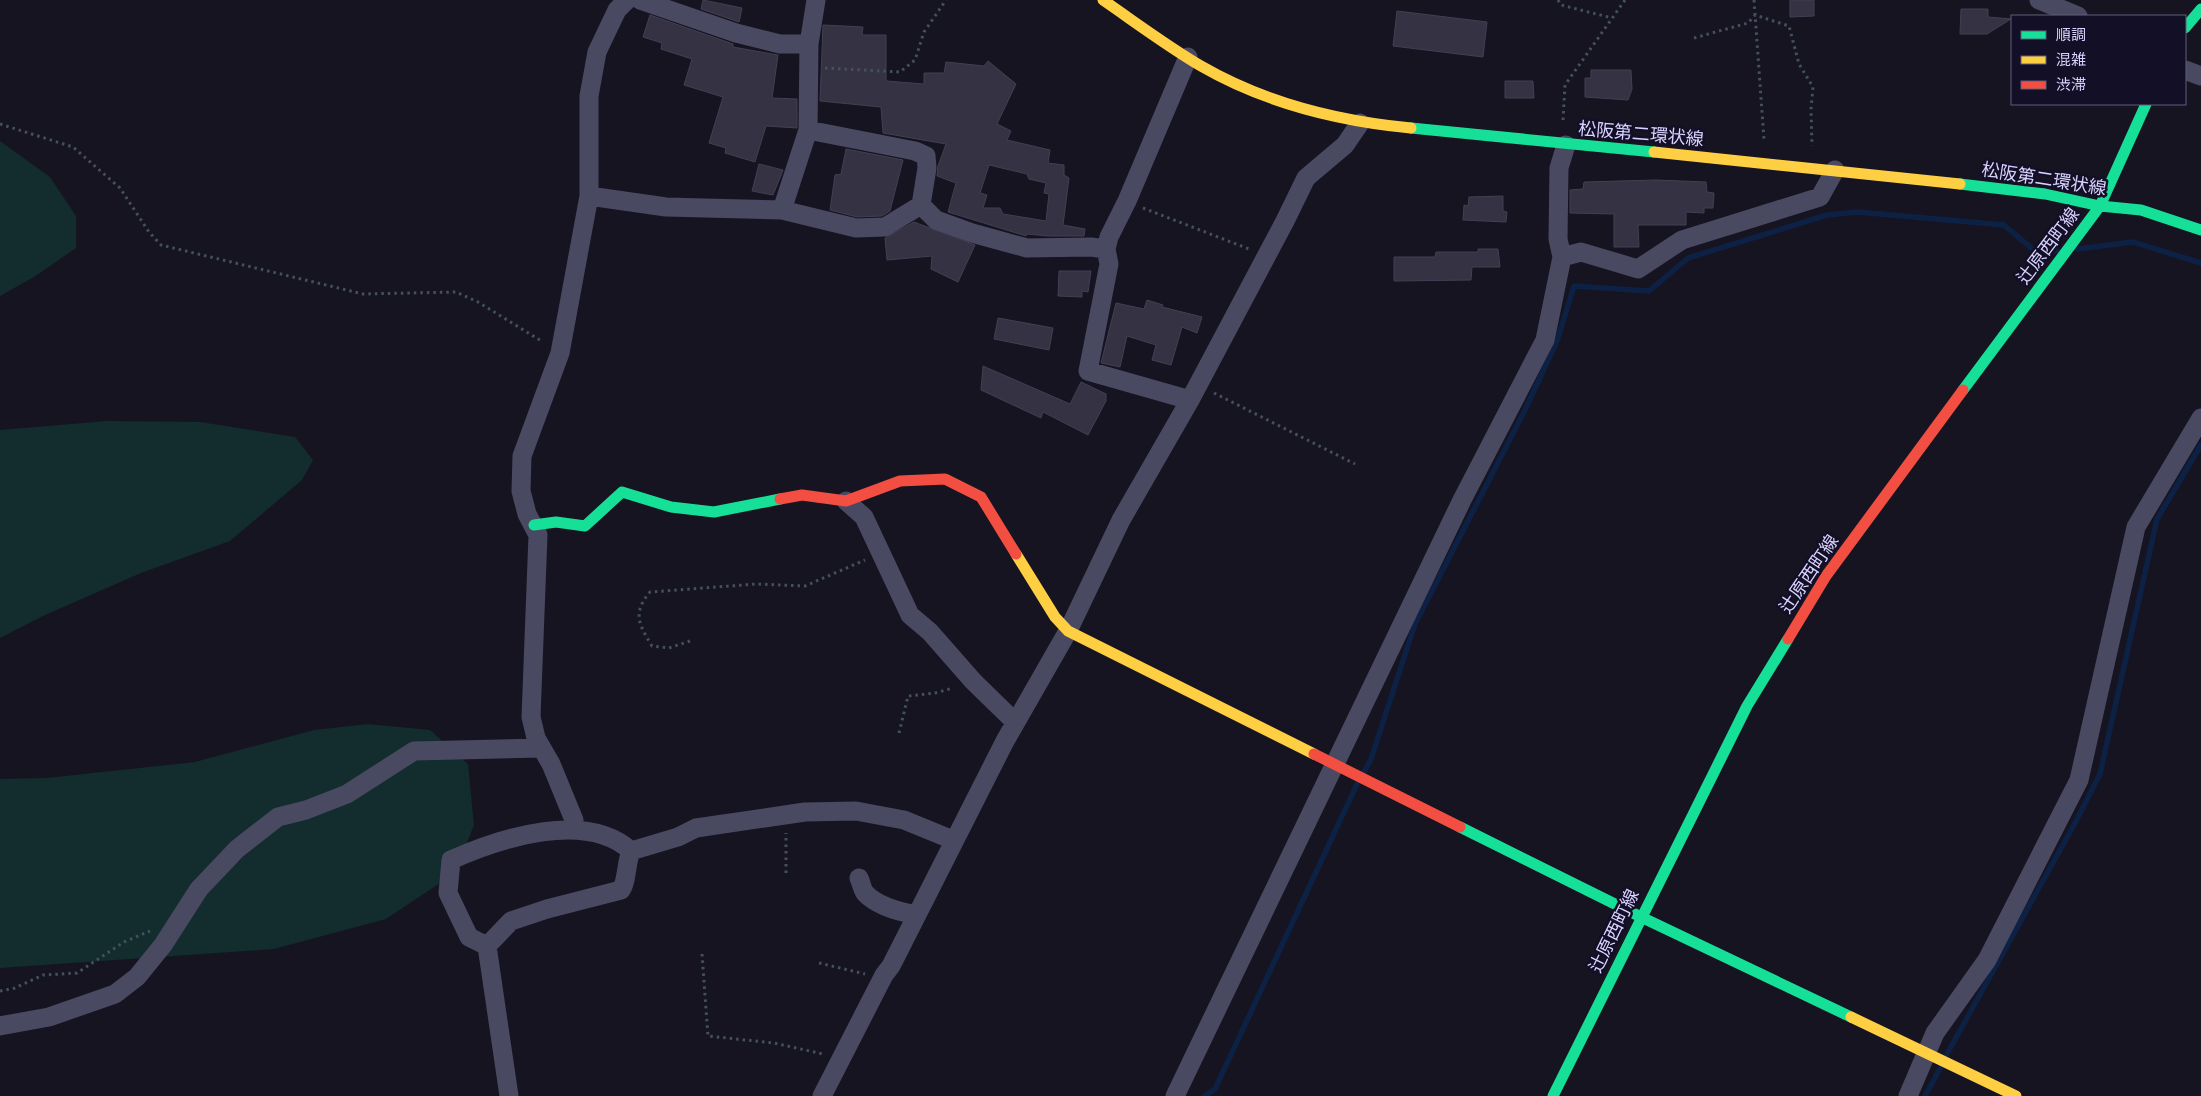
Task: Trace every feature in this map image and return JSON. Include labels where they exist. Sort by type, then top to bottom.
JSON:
[{"type":"main road","name":"松阪第二環状線","points":[[1102,0],[1188,57],[1235,84],[1299,108],[1360,123],[1566,145],[1835,170],[2045,194],[2100,206],[2141,210],[2201,230]]},
{"type":"main road","points":[[2186,27],[2201,9]]},
{"type":"main road","name":"辻原西町線","points":[[1553,1096],[1746,706],[1826,576],[2100,206],[2146,105]]},
{"type":"main road","points":[[534,525],[556,522],[585,526],[622,492],[671,507],[714,512],[802,495],[846,501],[900,481],[945,479],[960,485],[980,497],[1055,617],[1068,631],[1641,916],[2016,1096]]},
{"type":"street","points":[[574,830],[571,812],[551,764],[536,738],[531,717],[538,535],[527,514],[521,491],[522,456],[560,353],[589,196],[589,96],[597,52],[617,10],[627,0]]},
{"type":"street","points":[[640,0],[736,33],[780,44],[809,44]]},
{"type":"street","points":[[782,210],[808,130],[809,44],[816,0]]},
{"type":"street","points":[[2039,0],[2076,15]]},
{"type":"street","points":[[2078,0],[2079,15]]},
{"type":"street","points":[[1188,57],[1126,202],[1109,237],[1106,249],[1109,264],[1088,371],[1177,394],[1194,392]]},
{"type":"street","points":[[2186,70],[2201,76]]},
{"type":"street","points":[[822,1096],[1015,722],[1068,631],[1121,520],[1194,392],[1306,178],[1345,145],[1360,123]]},
{"type":"street","points":[[589,196],[666,207],[782,210],[856,228],[885,227],[921,205],[927,168],[926,156],[915,151],[808,130]]},
{"type":"street","points":[[1175,1096],[1462,500],[1545,340],[1562,257],[1558,239],[1559,168],[1566,145]]},
{"type":"street","points":[[1562,257],[1581,252],[1638,269],[1682,240],[1820,197],[1835,170]]},
{"type":"street","points":[[921,205],[936,220],[972,233],[1027,248],[1091,246],[1106,249]]},
{"type":"street","points":[[1908,1096],[1935,1033],[1987,960],[2079,780],[2136,527],[2201,418]]},
{"type":"street","points":[[846,501],[864,517],[910,615],[930,632],[973,681],[1015,722]]},
{"type":"street","points":[[0,1026],[49,1017],[115,994],[137,977],[163,945],[200,889],[236,849],[278,817],[306,810],[347,794],[414,751],[541,748]]},
{"type":"street","points":[[487,946],[510,921],[547,908],[621,890],[625,885],[626,862],[631,851],[678,837],[696,828],[805,812],[856,811],[904,820],[953,840]]},
{"type":"street","points":[[487,946],[469,937],[448,893],[451,860],[537,833],[574,830],[619,840],[631,851]]},
{"type":"street","points":[[859,878],[864,892],[874,899],[900,912],[916,915]]},
{"type":"street","points":[[487,946],[509,1096]]},
{"type":"path","points":[[809,67],[900,72],[915,60],[924,32],[946,0]]},
{"type":"path","points":[[1558,0],[1561,5],[1612,18]]},
{"type":"path","points":[[1566,145],[1563,132],[1565,85],[1625,0]]},
{"type":"path","points":[[1754,0],[1766,163]]},
{"type":"path","points":[[1694,38],[1748,23],[1755,15]]},
{"type":"path","points":[[1755,15],[1789,26],[1799,64],[1814,87],[1811,109],[1813,152]]},
{"type":"path","points":[[0,124],[72,147],[120,188],[149,232],[161,245],[363,294],[456,292],[478,302],[560,353]]},
{"type":"path","points":[[1126,202],[1266,256]]},
{"type":"path","points":[[1194,392],[1355,464]]},
{"type":"path","points":[[690,641],[669,648],[652,646],[641,628],[638,611],[642,601],[650,592],[757,584],[805,586],[882,554]]},
{"type":"path","points":[[899,733],[908,696],[935,693],[973,681]]},
{"type":"path","points":[[786,873],[787,815]]},
{"type":"path","points":[[0,991],[15,988],[44,975],[77,973],[124,942],[152,930]]},
{"type":"path","points":[[702,954],[708,1036],[774,1043],[817,1051],[840,1060]]},
{"type":"path","points":[[820,963],[869,975]]},
{"type":"green space","points":[[0,141],[50,177],[76,216],[76,248],[34,277],[0,296]]},
{"type":"green space","points":[[107,421],[200,422],[295,437],[313,460],[302,480],[230,541],[141,573],[45,615],[0,638],[0,430]]},
{"type":"green space","points":[[368,724],[430,730],[468,764],[474,825],[455,873],[386,919],[274,949],[0,968],[0,779],[47,778],[195,762],[314,730]]},
{"type":"building","points":[[703,0],[742,8],[739,22],[701,9]]},
{"type":"building","points":[[1790,0],[1814,0],[1814,16],[1790,17]]},
{"type":"building","points":[[1961,9],[1988,9],[1988,17],[2011,19],[1987,34],[1960,34]]},
{"type":"building","points":[[1397,11],[1487,22],[1483,57],[1393,46]]},
{"type":"building","points":[[650,15],[733,44],[733,47],[778,55],[772,98],[797,99],[797,128],[766,126],[755,162],[725,153],[726,148],[709,143],[723,97],[684,85],[692,59],[661,49],[662,43],[643,37]]},
{"type":"building","points":[[823,25],[863,27],[862,35],[886,35],[886,81],[924,84],[924,73],[944,73],[946,62],[984,66],[988,61],[1016,84],[997,124],[1011,131],[1007,140],[1050,150],[1048,163],[1064,165],[1064,175],[1069,178],[1063,225],[1085,229],[1084,236],[1027,234],[1026,236],[948,212],[956,183],[937,176],[938,166],[946,144],[883,133],[881,107],[820,101]],"holes":[[[989,165],[1027,174],[1029,179],[1046,183],[1044,193],[1049,194],[1046,221],[1003,214],[1000,208],[983,208],[987,195],[980,193]]]},
{"type":"building","points":[[1591,70],[1631,70],[1632,89],[1628,100],[1585,97],[1585,78],[1591,78]]},
{"type":"building","points":[[1505,81],[1533,81],[1534,98],[1505,98]]},
{"type":"building","points":[[846,149],[903,160],[890,211],[882,216],[857,217],[830,210],[835,175],[841,174]]},
{"type":"building","points":[[759,164],[783,170],[773,195],[752,191]]},
{"type":"building","points":[[1656,180],[1706,182],[1707,192],[1714,193],[1713,208],[1704,208],[1704,213],[1686,212],[1686,225],[1638,225],[1639,247],[1614,247],[1614,214],[1570,213],[1570,190],[1583,189],[1584,182]]},
{"type":"building","points":[[1503,196],[1503,211],[1507,212],[1506,222],[1463,220],[1464,205],[1468,206],[1469,197]]},
{"type":"building","points":[[914,222],[975,245],[958,282],[931,269],[932,256],[887,260],[885,238]]},
{"type":"building","points":[[1478,249],[1498,249],[1500,267],[1472,267],[1471,280],[1394,281],[1394,257],[1435,257],[1436,252],[1478,252]]},
{"type":"building","points":[[1059,271],[1091,271],[1088,292],[1082,291],[1082,297],[1058,296]]},
{"type":"building","points":[[1147,300],[1163,305],[1162,307],[1202,317],[1197,333],[1182,327],[1171,365],[1152,360],[1156,345],[1127,336],[1120,367],[1101,363],[1116,303],[1144,309]]},
{"type":"building","points":[[998,318],[1053,328],[1049,350],[994,339]]},
{"type":"building","points":[[983,366],[1070,404],[1081,382],[1106,394],[1106,401],[1088,435],[1043,412],[1041,418],[981,390]]},
{"type":"waterway","points":[[1364,772],[1371,759],[1415,624],[1524,412],[1557,341],[1574,286],[1649,291],[1688,258],[1827,215],[1858,212],[2004,225],[2036,252],[2057,251]]},
{"type":"waterway","points":[[2078,249],[2133,242],[2201,263]]},
{"type":"waterway","points":[[1947,1054],[2075,823],[2100,774],[2157,519],[2201,445]]},
{"type":"waterway","points":[[1205,1096],[1215,1089],[1357,784]]},
{"type":"waterway","points":[[1925,1096],[1941,1067]]},
{"type":"traffic: fast","points":[[2186,27],[2201,9]]},
{"type":"traffic: fast","points":[[1963,390],[2100,206],[2146,105]]},
{"type":"traffic: fast","points":[[1411,128],[1654,152]]},
{"type":"traffic: fast","points":[[1960,184],[2045,194],[2100,206],[2141,210],[2201,230]]},
{"type":"traffic: fast","points":[[534,525],[556,522],[585,526],[622,492],[671,507],[714,512],[780,499]]},
{"type":"traffic: fast","points":[[1553,1096],[1747,706],[1788,639]]},
{"type":"traffic: fast","points":[[1460,827],[1641,917],[1851,1017]]},
{"type":"traffic: slow","points":[[1103,0],[1201,66],[1251,90],[1276,100],[1329,115],[1356,121],[1411,128]]},
{"type":"traffic: slow","points":[[1654,152],[1960,184]]},
{"type":"traffic: slow","points":[[1016,554],[1055,617],[1068,631],[1314,754]]},
{"type":"traffic: slow","points":[[1851,1017],[2016,1096]]},
{"type":"traffic: jam","points":[[1788,639],[1826,576],[1963,390]]},
{"type":"traffic: jam","points":[[780,499],[802,495],[846,501],[900,481],[945,479],[981,497],[1016,554]]},
{"type":"traffic: jam","points":[[1314,754],[1460,827]]}]
